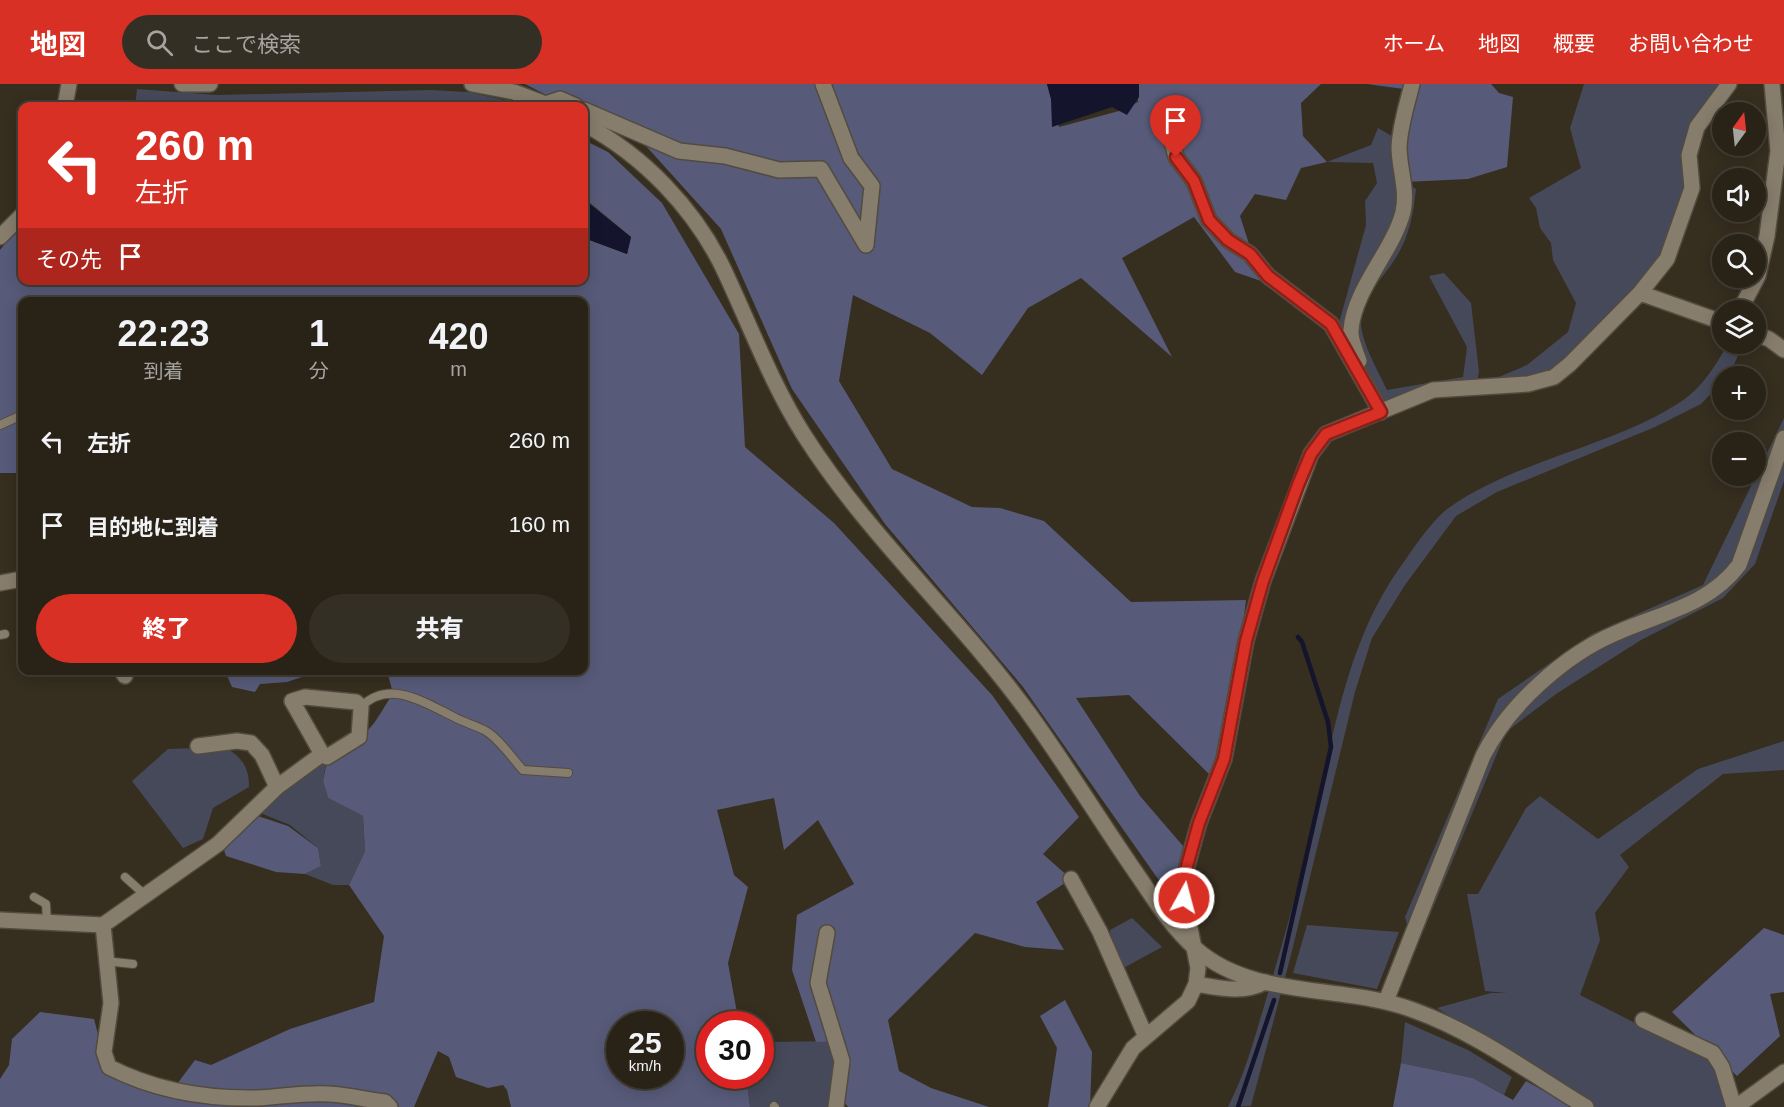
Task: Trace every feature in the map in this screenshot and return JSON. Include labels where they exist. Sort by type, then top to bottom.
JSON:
[{"type":"street","points":[[66,102],[69,84]]},
{"type":"street","points":[[182,84],[210,84]]},
{"type":"street","points":[[472,84],[515,88],[542,102]]},
{"type":"street","points":[[588,112],[679,151],[725,156],[779,170],[822,169],[866,245],[872,186],[851,158],[823,84]]},
{"type":"street","points":[[1367,387],[1350,332],[1355,311],[1395,234],[1403,209],[1404,171],[1399,150],[1401,124],[1412,84]]},
{"type":"street","points":[[1097,1107],[1133,1048],[1188,1001],[1196,984],[1198,968],[1184,898],[1187,866],[1199,823],[1224,759],[1246,641],[1263,581],[1311,454],[1326,434],[1433,390],[1528,384],[1554,377],[1640,293],[1667,259],[1692,189],[1689,155],[1697,127],[1729,84]]},
{"type":"street","points":[[1745,300],[1758,276],[1767,236],[1778,151],[1772,84]]},
{"type":"street","points":[[1164,111],[1176,157],[1194,181],[1209,220],[1228,240],[1250,254],[1268,276],[1331,324],[1381,412]]},
{"type":"street","points":[[588,126],[609,137],[678,198],[723,267],[778,391],[826,469],[983,653],[1031,716],[1153,898],[1194,947],[1232,970],[1265,982],[1386,1001],[1449,1024],[1586,1107]]},
{"type":"street","points":[[0,237],[18,219]]},
{"type":"street","points":[[1640,293],[1712,318]]},
{"type":"street","points":[[1766,338],[1784,350]]},
{"type":"street","points":[[1386,1001],[1483,756],[1497,729],[1530,695],[1581,650],[1704,598],[1725,583],[1739,565],[1784,438]]},
{"type":"street","points":[[0,583],[18,580]]},
{"type":"street","points":[[305,697],[356,702],[361,707],[359,736],[327,757],[322,754],[292,701],[305,697]]},
{"type":"street","points":[[198,746],[237,741],[251,743],[262,755],[277,787]]},
{"type":"street","points":[[0,920],[103,925],[218,844],[277,787],[322,754]]},
{"type":"street","points":[[1071,879],[1100,932],[1146,1037]]},
{"type":"street","points":[[103,925],[111,1003],[104,1052],[110,1067],[182,1092],[256,1098],[303,1093],[332,1094],[385,1102],[390,1107]]},
{"type":"street","points":[[827,933],[819,983],[842,1061],[836,1107]]},
{"type":"street","points":[[1196,984],[1227,990],[1252,989],[1265,982]]},
{"type":"street","points":[[1643,1020],[1713,1053],[1722,1067],[1735,1107],[1784,1072]]},
{"type":"lane","points":[[0,425],[18,417]]},
{"type":"lane","points":[[361,707],[370,698],[393,693],[416,698],[485,730],[523,770],[568,773]]},
{"type":"lane","points":[[125,877],[146,896]]},
{"type":"lane","points":[[34,897],[46,904],[47,922]]},
{"type":"lane","points":[[105,961],[134,964]]},
{"type":"shaded area","points":[[525,84],[1047,84],[1059,127],[1119,111],[1138,102],[1137,84],[1321,84],[1301,103],[1303,136],[1327,162],[1301,168],[1286,200],[1255,194],[1240,216],[1261,281],[1235,272],[1194,217],[1122,258],[1172,357],[1081,278],[1028,308],[982,375],[930,333],[853,295],[839,381],[892,469],[972,507],[1000,508],[1044,521],[1131,602],[1246,600],[1231,722],[1211,776],[1129,695],[1076,698],[1140,796],[1183,846],[1177,906],[1023,687],[885,524],[792,389],[721,229],[646,146],[588,116],[588,102],[560,102]]},
{"type":"shaded area","points":[[1047,84],[1139,84],[1139,97],[1127,115],[1112,107],[1052,127],[1051,99]]},
{"type":"shaded area","points":[[1367,84],[1491,84],[1499,93],[1513,97],[1507,167],[1468,179],[1404,182],[1411,90]]},
{"type":"shaded area","points":[[1584,84],[1720,84],[1695,127],[1692,189],[1671,248],[1621,307],[1599,323],[1562,366],[1527,382],[1487,382],[1527,365],[1568,332],[1576,303],[1553,260],[1551,243],[1540,228],[1536,208],[1529,198],[1581,168],[1570,128]]},
{"type":"shaded area","points":[[137,89],[217,95],[431,90],[468,92],[512,102],[135,102]]},
{"type":"shaded area","points":[[1378,128],[1397,139],[1404,182],[1416,189],[1412,218],[1403,245],[1362,309],[1361,326],[1370,355],[1387,390],[1463,377],[1467,347],[1429,276],[1444,273],[1471,303],[1479,372],[1476,387],[1379,408],[1336,334],[1366,225],[1365,201],[1377,183],[1373,163],[1327,162],[1371,145]]},
{"type":"shaded area","points":[[588,142],[608,152],[662,203],[739,334],[745,447],[834,523],[992,695],[1079,817],[1043,854],[1071,879],[1036,902],[1064,950],[1025,947],[975,933],[888,1020],[899,1071],[931,1088],[989,1107],[848,1107],[840,1096],[846,1041],[816,1042],[792,970],[797,915],[854,884],[818,820],[784,850],[774,798],[717,810],[734,875],[748,887],[728,963],[737,1011],[696,1011],[696,1089],[748,1089],[750,1107],[511,1107],[507,1090],[503,1085],[488,1088],[456,1077],[449,1057],[438,1051],[414,1107],[0,1107],[0,1079],[9,1065],[12,1039],[40,1012],[94,1019],[107,1068],[177,1084],[195,1060],[211,1065],[290,1029],[374,1002],[384,936],[349,885],[365,851],[363,816],[328,798],[323,781],[330,746],[354,739],[375,722],[393,693],[388,675],[588,675],[588,297],[18,297],[18,473],[0,473],[0,250],[18,227],[18,285],[588,285],[588,239],[627,254],[631,237],[588,201]]},
{"type":"shaded area","points":[[588,203],[631,237],[627,254],[588,239]]},
{"type":"shaded area","points":[[1722,354],[1739,354],[1733,366],[1715,366]]},
{"type":"shaded area","points":[[1712,370],[1712,392],[1701,404],[1655,427],[1497,492],[1456,516],[1405,585],[1372,638],[1355,692],[1291,955],[1251,1106],[1228,1107],[1250,1052],[1288,924],[1349,675],[1359,644],[1387,586],[1427,531],[1450,507],[1477,491],[1535,464],[1655,417],[1682,401],[1703,382]]},
{"type":"shaded area","points":[[1784,418],[1784,481],[1755,564],[1723,598],[1641,640],[1556,694],[1506,732],[1415,951],[1405,917],[1498,699],[1592,634],[1703,585],[1751,486],[1766,486],[1766,455]]},
{"type":"shaded area","points":[[227,675],[308,675],[287,682],[260,684],[255,692],[232,687]]},
{"type":"shaded area","points":[[1784,741],[1784,770],[1723,774],[1620,855],[1629,867],[1595,913],[1600,940],[1580,995],[1712,1062],[1725,1107],[1593,1107],[1437,1008],[1491,993],[1507,993],[1485,991],[1467,894],[1478,894],[1526,808],[1540,796],[1598,839],[1698,769]]},
{"type":"shaded area","points":[[225,747],[236,755],[246,768],[249,787],[213,808],[203,839],[183,848],[132,781],[168,749]]},
{"type":"shaded area","points":[[327,757],[323,781],[328,798],[363,816],[365,851],[349,885],[333,885],[305,874],[321,866],[318,848],[290,825],[258,812],[277,787]]},
{"type":"shaded area","points":[[255,815],[288,826],[318,848],[321,866],[305,874],[276,872],[226,856],[224,850]]},
{"type":"shaded area","points":[[1132,918],[1162,947],[1118,971],[1112,953],[1110,930]]},
{"type":"shaded area","points":[[1307,925],[1399,932],[1377,989],[1293,973]]},
{"type":"shaded area","points":[[1764,928],[1784,935],[1784,992],[1770,994],[1780,1036],[1737,1076],[1672,1012]]},
{"type":"shaded area","points":[[1065,1000],[1092,1052],[1090,1107],[1048,1107],[1057,1048],[1040,1016]]},
{"type":"shaded area","points":[[1405,1022],[1468,1050],[1512,1077],[1504,1095],[1473,1078],[1401,1063]]},
{"type":"shaded area","points":[[846,1041],[835,1107],[750,1107],[748,1089],[774,1089],[774,1042]]},
{"type":"shaded area","points":[[1401,1063],[1473,1078],[1513,1100],[1526,1081],[1573,1107],[1393,1107]]},
{"type":"waterway","points":[[1280,973],[1331,747],[1328,722],[1302,642],[1298,637]]},
{"type":"waterway","points":[[1238,1107],[1274,1000]]},
{"type":"route","points":[[1176,157],[1194,181],[1209,220],[1228,240],[1250,254],[1268,276],[1331,324],[1381,412],[1326,434],[1311,454],[1298,485],[1263,581],[1246,641],[1224,759],[1199,823],[1187,866],[1184,898]]}]
